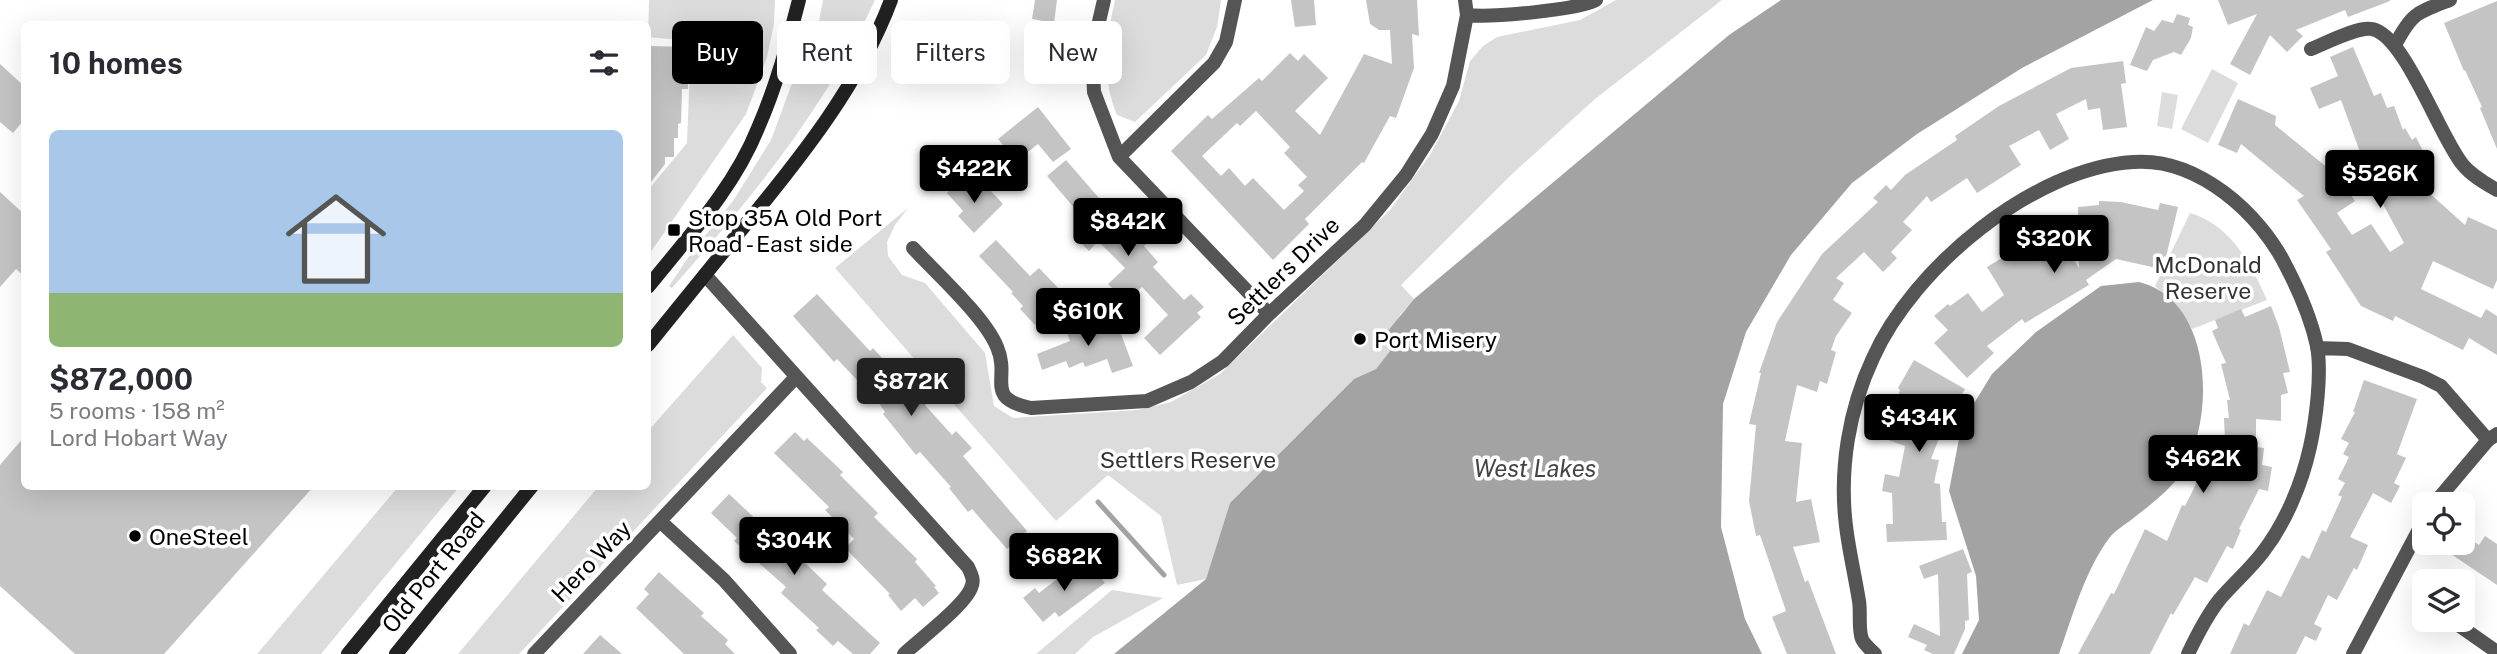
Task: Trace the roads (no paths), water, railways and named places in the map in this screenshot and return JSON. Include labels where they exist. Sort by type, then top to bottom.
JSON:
[{"type":"main road","points":[[651,282],[710,209],[758,130],[785,53],[799,0]]},
{"type":"main road","points":[[651,341],[817,134],[853,76],[885,17],[891,0]]},
{"type":"main road","name":"Old Port Road","points":[[348,654],[482,490]]},
{"type":"main road","name":"Old Port Road","points":[[396,654],[529,490]]},
{"type":"street","points":[[1104,0],[1092,52],[1094,92],[1119,157],[1269,314]]},
{"type":"street","points":[[1119,157],[1214,63],[1226,42],[1235,0]]},
{"type":"street","points":[[1466,7],[1482,17],[1541,11],[1592,3],[1596,0]]},
{"type":"street","points":[[2395,45],[2417,12],[2450,0]]},
{"type":"street","name":"Settlers Drive","points":[[913,248],[985,326],[998,348],[1002,392],[1013,404],[1031,408],[1147,401],[1191,382],[1223,361],[1269,314],[1365,225],[1406,175],[1432,134],[1453,86],[1466,7]]},
{"type":"street","points":[[2311,49],[2363,28],[2375,29],[2395,45],[2462,163],[2480,180],[2497,190]]},
{"type":"street","points":[[1875,654],[1862,640],[1859,602],[1850,559],[1844,507],[1845,458],[1855,404],[1873,356],[1898,315],[1926,278],[1961,244],[2007,210],[2057,182],[2092,167],[2136,161],[2171,165],[2207,181],[2245,210],[2277,247],[2302,298],[2318,348],[2318,398],[2310,448],[2294,496],[2263,552],[2218,601],[2188,654]]},
{"type":"street","points":[[705,275],[968,567],[973,578],[971,588],[961,602],[904,654]]},
{"type":"street","points":[[2318,348],[2348,349],[2441,386],[2493,437],[2445,492]]},
{"type":"street","name":"Hero Way","points":[[534,654],[796,377]]},
{"type":"street","points":[[660,522],[724,580],[790,654]]},
{"type":"street","points":[[2355,652],[2412,541]]},
{"type":"street","points":[[2468,632],[2497,652]]},
{"type":"water","name":"West Lakes","points":[[1781,0],[2153,0],[2022,68],[1917,134],[1852,183],[1791,255],[1746,332],[1723,404],[1721,527],[1745,619],[1762,654],[1114,654],[1206,579],[1230,503],[1354,379],[1376,369],[1390,351],[1387,332],[1414,299],[1729,35]]},
{"type":"water","points":[[2139,282],[2163,293],[2181,311],[2194,335],[2201,362],[2201,419],[2184,469],[2160,497],[2112,535],[2101,550],[2080,593],[2059,654],[1962,654],[1979,620],[1976,576],[1949,491],[1962,423],[1992,374],[2036,332],[2101,286]]},
{"type":"waterway","points":[[1098,502],[1164,575]]},
{"type":"place","name":"Stop 35A Old Port Road - East side","points":[[674,230]]},
{"type":"place","name":"Port Misery","points":[[1360,339]]},
{"type":"place","name":"OneSteel","points":[[135,536]]},
{"type":"park label","name":"McDonald Reserve","points":[[2208,277]]},
{"type":"park label","name":"Settlers Reserve","points":[[1188,459]]}]
